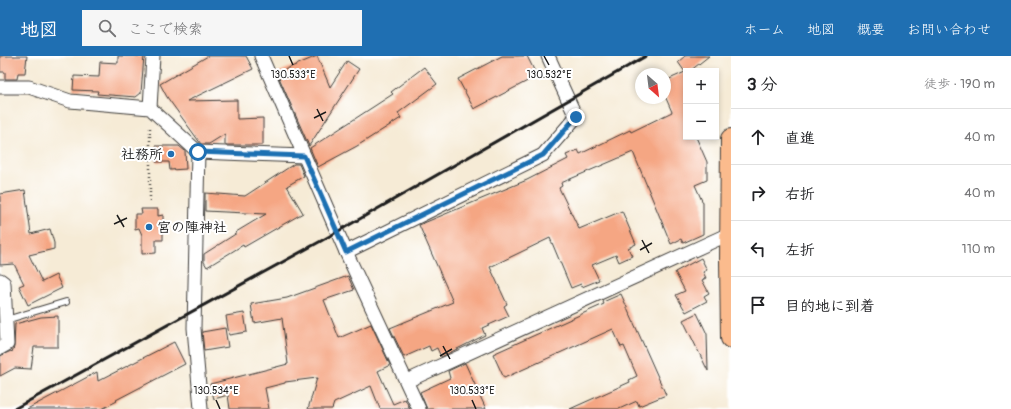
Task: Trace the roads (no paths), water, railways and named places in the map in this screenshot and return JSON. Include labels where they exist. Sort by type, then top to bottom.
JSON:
[{"type":"main road","points":[[731,139],[731,338]]},
{"type":"street","points":[[150,108],[153,56]]},
{"type":"street","points":[[261,56],[346,252],[419,409]]},
{"type":"street","points":[[346,252],[543,155],[576,117],[548,56]]},
{"type":"street","points":[[0,87],[29,87],[70,101],[150,108],[198,152],[304,156]]},
{"type":"street","points":[[198,152],[194,328],[201,409]]},
{"type":"street","points":[[407,381],[731,233]]},
{"type":"street","points":[[0,280],[4,283],[7,344],[0,348]]},
{"type":"lane","points":[[6,320],[66,302]]},
{"type":"railway","points":[[14,409],[321,241],[646,56]]},
{"type":"place","name":"社務所","points":[[171,154]]},
{"type":"place","name":"宮の陣神社","points":[[149,227]]}]
